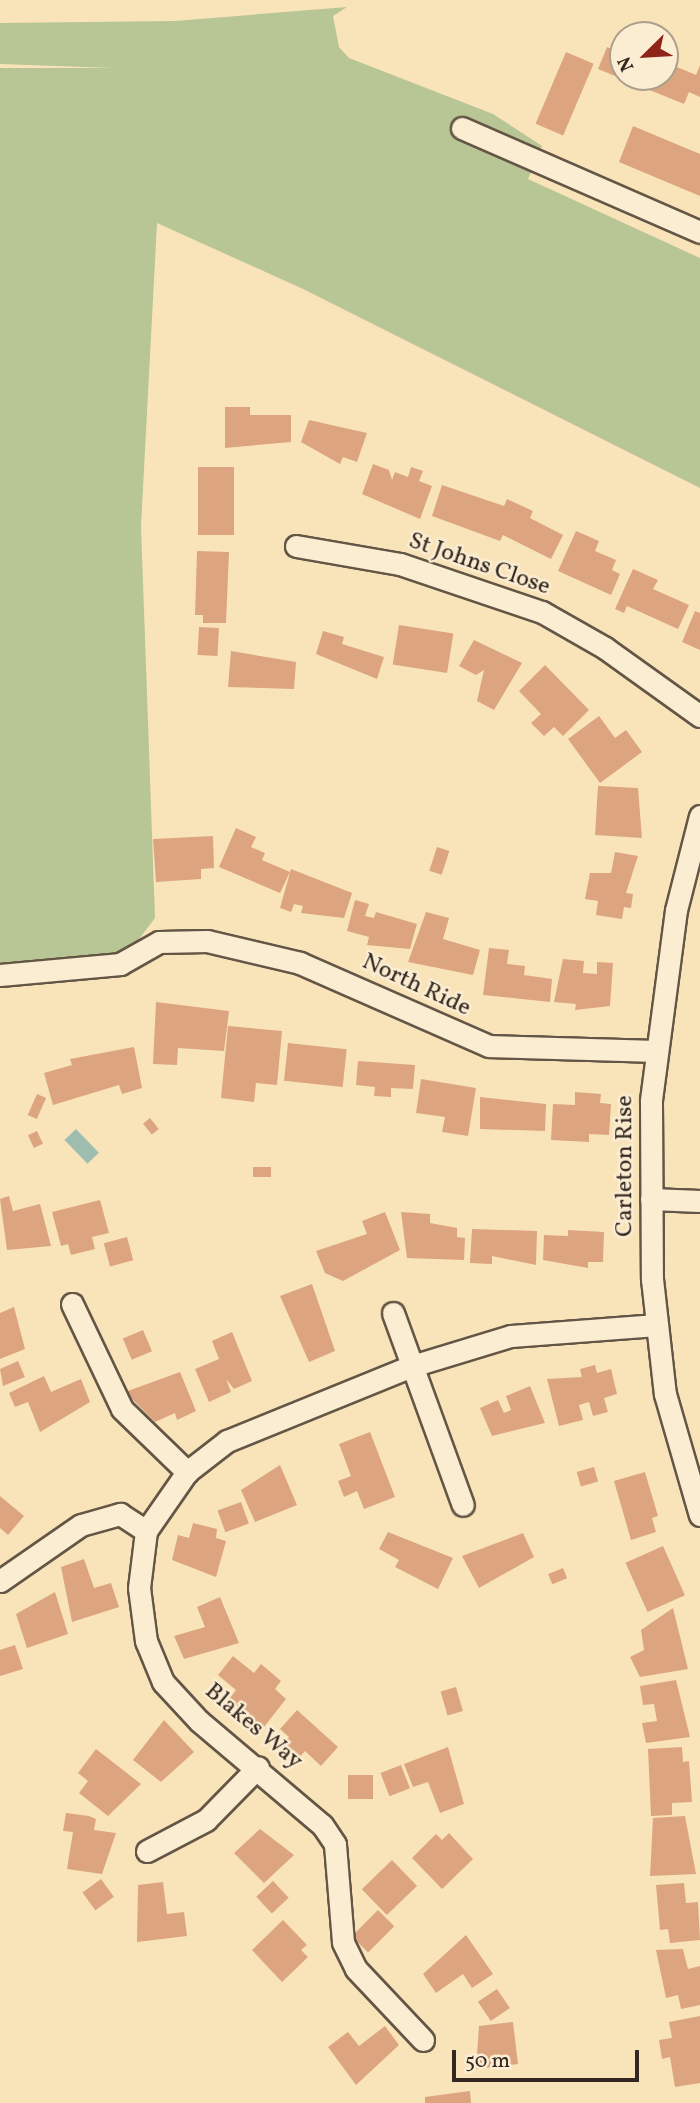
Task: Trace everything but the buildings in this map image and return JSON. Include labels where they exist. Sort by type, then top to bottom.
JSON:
[{"type":"street","points":[[462,128],[700,232]]},
{"type":"street","name":"St Johns Close","points":[[296,546],[400,564],[542,612],[605,648],[700,716]]},
{"type":"street","name":"Carleton Rise","points":[[700,816],[676,910],[655,1051],[651,1199],[657,1325],[674,1441],[700,1515]]},
{"type":"street","name":"North Ride","points":[[0,975],[120,964],[159,942],[207,941],[300,963],[489,1046],[655,1051]]},
{"type":"street","points":[[651,1199],[700,1201]]},
{"type":"street","points":[[72,1304],[122,1409],[187,1472]]},
{"type":"street","points":[[393,1313],[463,1505]]},
{"type":"street","name":"Blakes Way","points":[[423,2040],[351,1960],[343,1942],[335,1844],[298,1799],[199,1721],[163,1682],[146,1641],[139,1588],[146,1531],[187,1472],[228,1441],[412,1366],[511,1336],[657,1325]]},
{"type":"street","points":[[0,1581],[80,1525],[120,1514],[146,1531]]},
{"type":"street","points":[[148,1851],[205,1820],[258,1767]]},
{"type":"green space","points":[[347,7],[333,16],[339,47],[349,58],[493,114],[542,146],[528,179],[700,258],[700,488],[303,289],[157,223],[141,526],[155,918],[120,964],[0,975],[0,68],[113,68],[0,64],[0,23],[175,21]]},
{"type":"shaded area","points":[[76,1129],[99,1153],[87,1164],[64,1140]]}]
